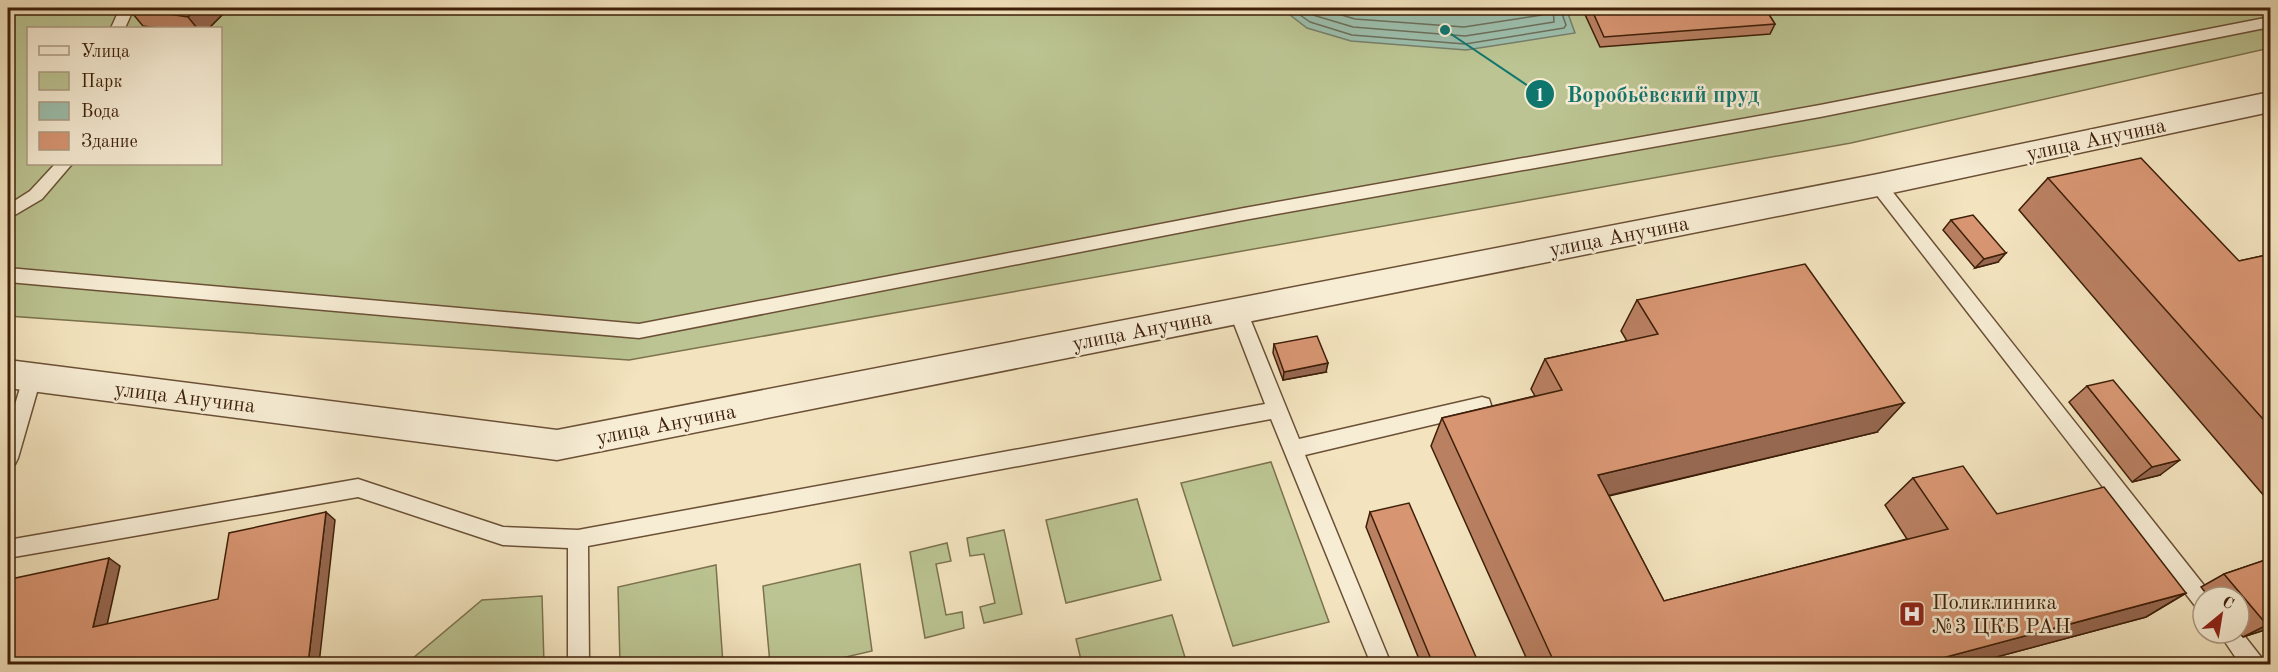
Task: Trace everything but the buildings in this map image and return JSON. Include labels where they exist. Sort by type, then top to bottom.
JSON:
[{"type":"street","name":"улица Анучина","points":[[20,376],[557,445],[1878,185],[2271,102]]},
{"type":"lane","points":[[118,27],[127,8]]},
{"type":"lane","points":[[8,275],[639,331],[1244,214],[1820,111],[2271,22]]},
{"type":"lane","points":[[8,213],[36,195],[63,165]]},
{"type":"lane","points":[[1878,185],[2191,585]]},
{"type":"lane","points":[[1239,311],[1381,664]]},
{"type":"lane","points":[[8,458],[20,376]]},
{"type":"lane","points":[[1293,449],[1482,405]]},
{"type":"lane","points":[[8,549],[358,488],[503,536],[578,539],[1277,410]]},
{"type":"lane","points":[[578,539],[579,664]]},
{"type":"lane","points":[[2238,645],[2253,664]]},
{"type":"green space","points":[[8,8],[2270,8],[2270,48],[1851,143],[629,360],[8,316]]},
{"type":"green space","points":[[1271,462],[1329,622],[1233,646],[1181,483]]},
{"type":"green space","points":[[1137,499],[1161,580],[1066,603],[1046,520]]},
{"type":"green space","points":[[1004,530],[1022,614],[984,623],[980,607],[995,603],[984,554],[970,556],[967,538]]},
{"type":"green space","points":[[947,543],[951,561],[936,564],[946,615],[962,612],[964,628],[925,638],[910,552]]},
{"type":"green space","points":[[860,564],[872,651],[816,664],[770,664],[763,586]]},
{"type":"green space","points":[[716,565],[723,664],[620,664],[618,587]]},
{"type":"green space","points":[[542,596],[544,664],[406,664],[482,600]]},
{"type":"green space","points":[[1172,615],[1187,664],[1082,664],[1076,639]]},
{"type":"water","points":[[1281,8],[1566,8],[1575,33],[1466,50],[1351,41],[1307,28]]},
{"type":"place","name":"Воробьёвский пруд","points":[[1445,30]]},
{"type":"place","name":"Поликлиника №3 ЦКБ РАН","points":[[1912,614]]}]
